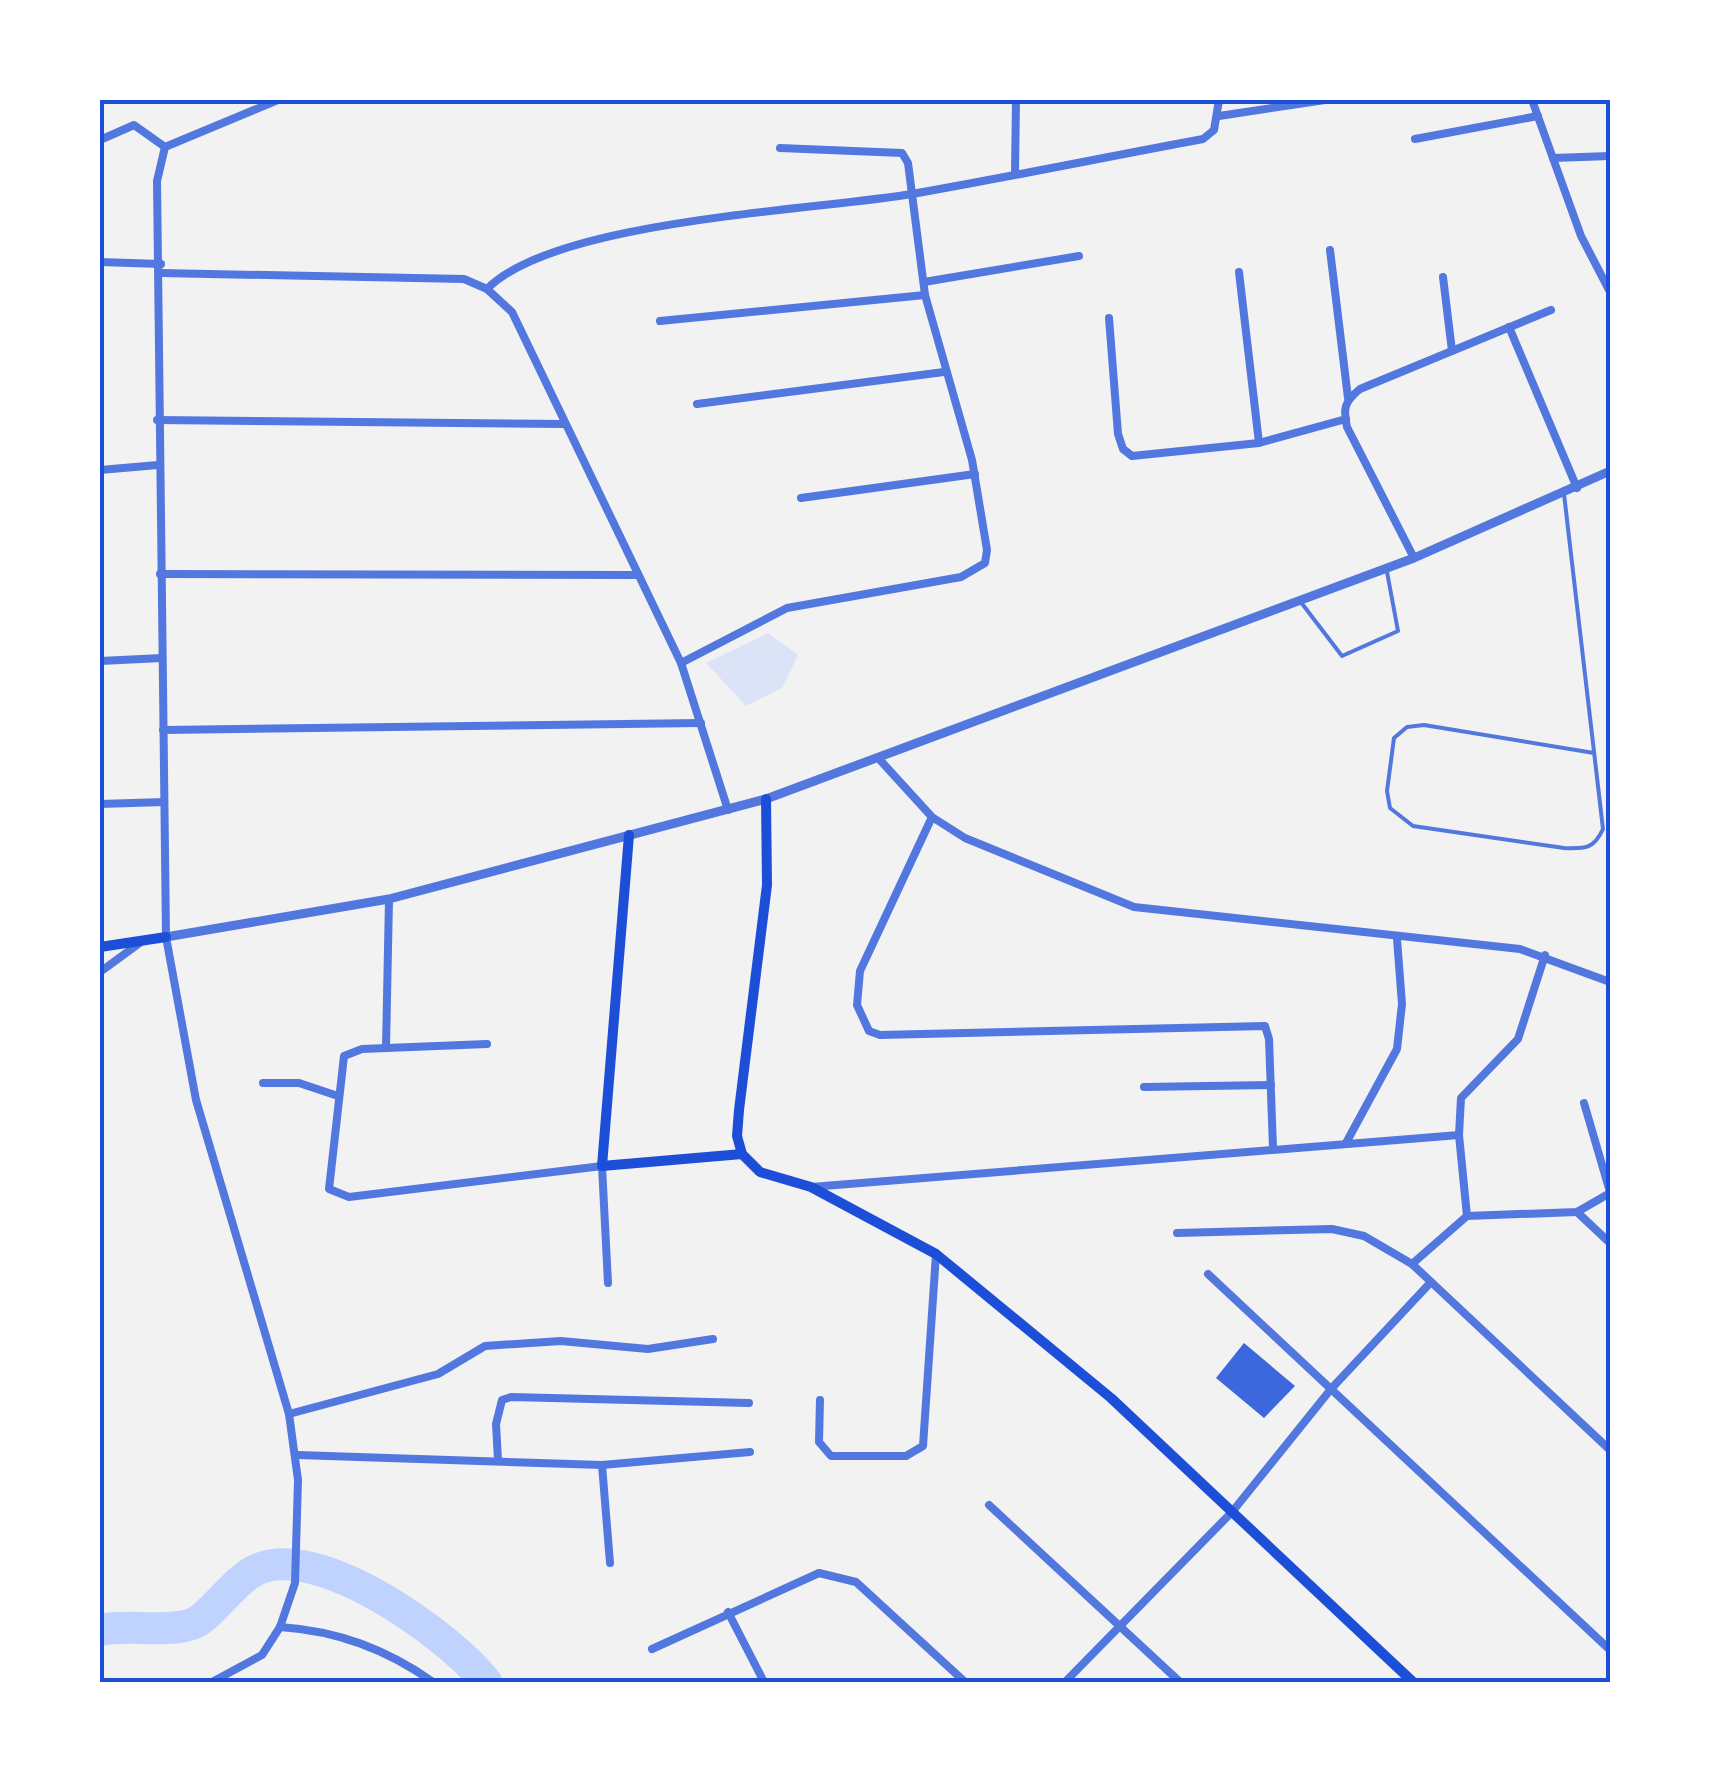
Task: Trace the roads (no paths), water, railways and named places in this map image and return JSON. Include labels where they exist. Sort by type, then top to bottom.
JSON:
[{"type":"main road","points":[[766,799],[770,852],[739,1110],[737,1136],[742,1154],[760,1172],[811,1187],[936,1254],[1111,1398],[1412,1682]]},
{"type":"main road","points":[[629,835],[602,1166],[742,1154]]},
{"type":"main road","points":[[100,947],[166,938]]},
{"type":"street","points":[[212,1682],[262,1655],[280,1627],[295,1583],[297,1456],[289,1414],[196,1100],[166,938],[157,181],[158,162],[165,147],[278,100]]},
{"type":"street","points":[[1015,173],[1016,100]]},
{"type":"street","points":[[487,289],[505,271],[552,251],[700,221],[913,193],[1203,139],[1214,130],[1219,100]]},
{"type":"street","points":[[1219,116],[1326,100]]},
{"type":"street","points":[[1532,100],[1581,236],[1610,292]]},
{"type":"street","points":[[1415,139],[1538,116]]},
{"type":"street","points":[[100,140],[134,125],[165,147]]},
{"type":"street","points":[[681,662],[788,608],[976,573],[985,563],[987,550],[975,474],[925,295],[913,193],[902,153],[780,148]]},
{"type":"street","points":[[1553,158],[1610,156]]},
{"type":"street","points":[[1330,250],[1348,398],[1346,420],[1414,558]]},
{"type":"street","points":[[924,282],[1080,256]]},
{"type":"street","points":[[100,262],[161,269],[430,276],[464,279],[487,289],[512,312],[681,662],[728,810]]},
{"type":"street","points":[[1239,272],[1259,443]]},
{"type":"street","points":[[1442,278],[1452,351]]},
{"type":"street","points":[[660,321],[925,295]]},
{"type":"street","points":[[1348,398],[1360,389],[1552,310]]},
{"type":"street","points":[[1108,318],[1123,449],[1132,456],[1259,443],[1346,420]]},
{"type":"street","points":[[1509,327],[1577,488]]},
{"type":"street","points":[[697,404],[944,372]]},
{"type":"street","points":[[157,420],[564,424]]},
{"type":"street","points":[[100,470],[158,464]]},
{"type":"street","points":[[166,938],[389,899],[766,799],[880,760],[1414,558],[1610,471]]},
{"type":"street","points":[[802,498],[975,474]]},
{"type":"street","points":[[160,574],[638,575]]},
{"type":"street","points":[[100,661],[162,658]]},
{"type":"street","points":[[163,730],[701,724]]},
{"type":"street","points":[[880,760],[932,818],[965,838],[1109,898],[1165,913],[1546,955],[1610,982]]},
{"type":"street","points":[[100,804],[164,802]]},
{"type":"street","points":[[932,818],[860,971],[857,1005],[869,1030],[880,1035],[1255,1024],[1268,1032],[1273,1148]]},
{"type":"street","points":[[386,1048],[389,899]]},
{"type":"street","points":[[1346,1143],[1397,1049],[1402,1004],[1396,939]]},
{"type":"street","points":[[100,972],[115,966],[142,942]]},
{"type":"street","points":[[1467,1216],[1458,1135],[1461,1098],[1518,1039],[1546,955]]},
{"type":"street","points":[[487,1044],[386,1048],[344,1056],[327,1180],[338,1195],[602,1166],[608,1284]]},
{"type":"street","points":[[263,1083],[298,1083],[338,1096]]},
{"type":"street","points":[[1144,1087],[1271,1085]]},
{"type":"street","points":[[1412,1264],[1467,1216],[1577,1212],[1610,1192],[1584,1102]]},
{"type":"street","points":[[811,1187],[1458,1135]]},
{"type":"street","points":[[1577,1212],[1610,1243]]},
{"type":"street","points":[[1178,1233],[1332,1229],[1364,1236],[1412,1264],[1610,1450]]},
{"type":"street","points":[[820,1400],[819,1442],[831,1456],[906,1456],[923,1446],[936,1254]]},
{"type":"street","points":[[1208,1274],[1610,1650]]},
{"type":"street","points":[[1065,1682],[1232,1512],[1330,1389],[1431,1282]]},
{"type":"street","points":[[289,1414],[438,1374],[485,1346],[561,1341],[648,1349],[712,1339]]},
{"type":"street","points":[[498,1460],[497,1409],[502,1400],[510,1397],[748,1403]]},
{"type":"street","points":[[297,1456],[602,1465],[750,1452]]},
{"type":"street","points":[[602,1465],[610,1563]]},
{"type":"street","points":[[990,1505],[1180,1682]]},
{"type":"street","points":[[652,1648],[819,1573],[838,1574],[856,1582],[965,1682]]},
{"type":"street","points":[[728,1612],[764,1682]]},
{"type":"street","points":[[280,1627],[340,1635],[405,1662],[433,1682]]},
{"type":"lane","points":[[1564,494],[1603,829],[1586,850],[1413,826],[1390,808],[1387,791],[1394,738],[1407,727],[1424,725],[1594,753]]},
{"type":"lane","points":[[1300,601],[1342,656],[1398,631],[1387,568]]},
{"type":"waterway","points":[[100,1630],[192,1624],[256,1570],[282,1564],[312,1568],[346,1580],[413,1618],[443,1640],[486,1682]]}]
